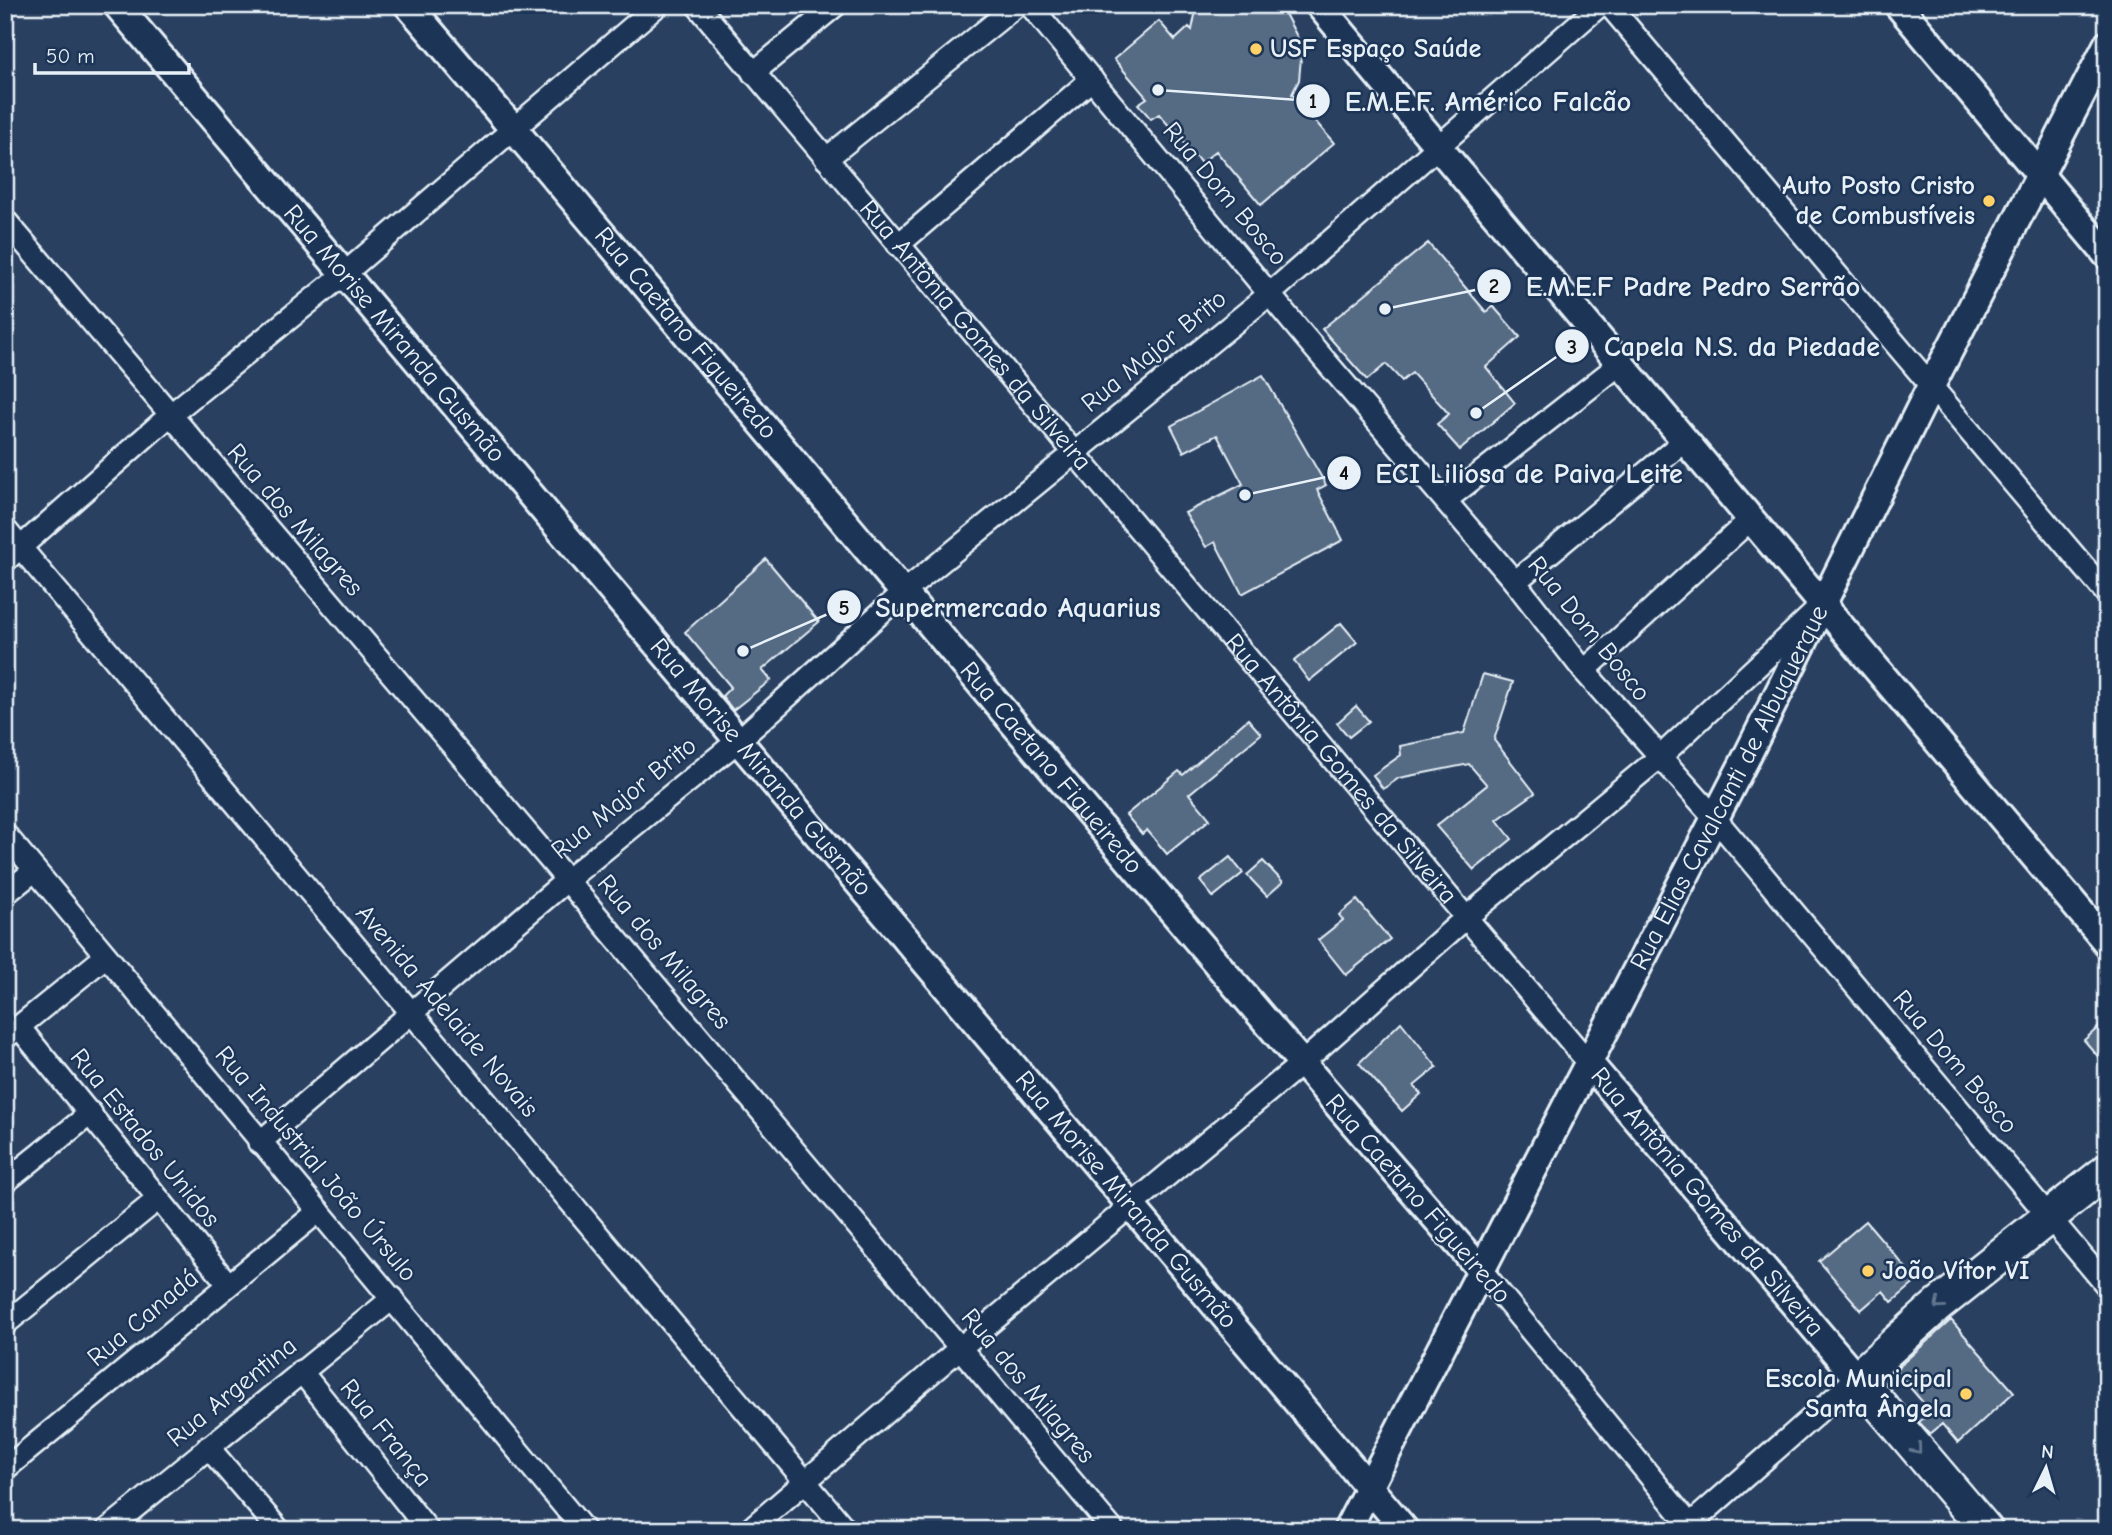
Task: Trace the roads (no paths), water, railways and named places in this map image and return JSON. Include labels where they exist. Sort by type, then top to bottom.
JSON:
[{"type":"main road","points":[[1857,1378],[1938,1305],[2050,1219],[2107,1171]]},
{"type":"main road","name":"Rua Antônia Gomes da Silveira","points":[[1857,1378],[1986,1530]]},
{"type":"street","name":"Rua Morise Miranda Gusmão","points":[[117,5],[1405,1530]]},
{"type":"street","name":"Rua Caetano Figueiredo","points":[[408,5],[905,591],[1301,1064],[1481,1270],[1689,1528]]},
{"type":"street","points":[[13,555],[169,416],[344,274],[657,5]]},
{"type":"street","name":"Rua Antônia Gomes da Silveira","points":[[697,5],[1857,1378]]},
{"type":"street","points":[[753,73],[836,5]]},
{"type":"street","points":[[826,159],[1017,5]]},
{"type":"street","name":"Rua Dom Bosco","points":[[1030,5],[1304,336],[1446,500],[1584,671],[1714,817],[2107,1286]]},
{"type":"street","points":[[1319,5],[2107,943]]},
{"type":"street","name":"Rua Major Brito","points":[[259,1143],[567,880],[739,740],[905,591],[1271,293],[1439,149],[1600,5]]},
{"type":"street","points":[[1609,5],[2107,594]]},
{"type":"street","points":[[1898,5],[2107,255]]},
{"type":"street","name":"Rua Elias Cavalcanti de Albuquerque","points":[[1347,1530],[2107,45]]},
{"type":"street","points":[[898,244],[1093,79]]},
{"type":"street","name":"Rua dos Milagres","points":[[5,220],[169,416],[567,880],[1113,1530]]},
{"type":"street","points":[[1446,500],[1620,364]]},
{"type":"street","points":[[1515,583],[1684,441]]},
{"type":"street","points":[[1584,671],[1751,519]]},
{"type":"street","name":"Avenida Adelaide Novais","points":[[5,529],[13,555],[413,1013],[846,1530]]},
{"type":"street","points":[[749,1530],[960,1348],[1301,1064],[1468,916],[1660,757],[1823,604]]},
{"type":"street","name":"Rua Industrial João Úrsulo","points":[[5,834],[259,1143],[393,1297],[584,1530]]},
{"type":"street","points":[[5,894],[35,870]]},
{"type":"street","points":[[12,1032],[106,956]]},
{"type":"street","name":"Rua Estados Unidos","points":[[12,1032],[90,1113],[228,1284]]},
{"type":"street","points":[[5,1182],[90,1113]]},
{"type":"street","points":[[5,1324],[158,1199]]},
{"type":"street","name":"Rua Canadá","points":[[5,1469],[319,1210]]},
{"type":"street","name":"Rua Argentina","points":[[107,1530],[393,1297]]},
{"type":"street","name":"Rua França","points":[[301,1371],[428,1530]]},
{"type":"street","points":[[1689,1528],[1857,1378]]},
{"type":"street","points":[[208,1447],[278,1529]]},
{"type":"place","name":"USF Espaço Saúde","points":[[1256,49]]},
{"type":"place","name":"E.M.E.F. Américo Falcão","points":[[1158,90]]},
{"type":"place","name":"Auto Posto Cristo de Combustíveis","points":[[1989,201]]},
{"type":"place","name":"E.M.E.F Padre Pedro Serrão","points":[[1385,309]]},
{"type":"place","name":"Capela N.S. da Piedade","points":[[1476,413]]},
{"type":"place","name":"ECI Liliosa de Paiva Leite","points":[[1245,495]]},
{"type":"place","name":"Supermercado Aquarius","points":[[743,651]]},
{"type":"place","name":"João Vítor VI","points":[[1868,1271]]},
{"type":"place","name":"Escola Municipal Santa Ângela","points":[[1966,1394]]}]
